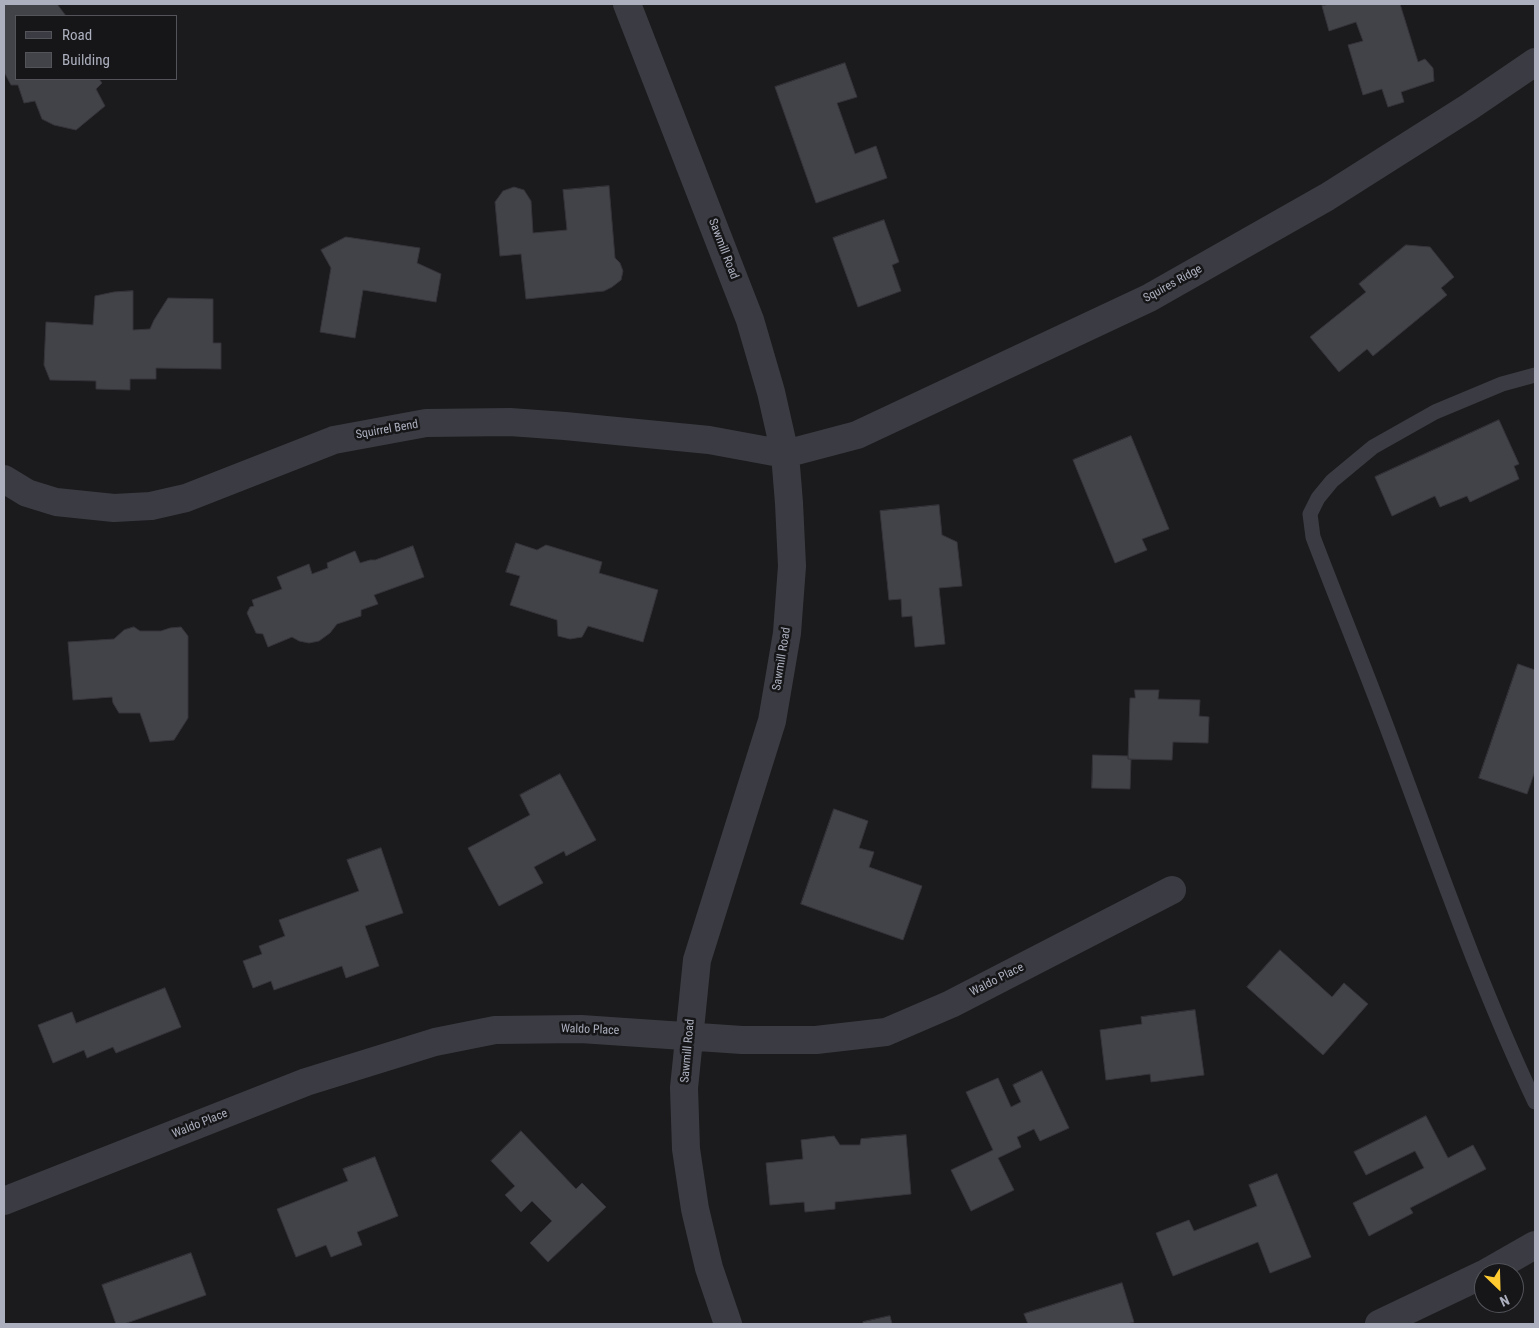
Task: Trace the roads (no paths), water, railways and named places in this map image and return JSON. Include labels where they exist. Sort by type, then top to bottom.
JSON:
[{"type":"street","name":"Sawmill Road","points":[[628,4],[750,320],[771,392],[785,454],[792,566],[787,633],[772,721],[697,960],[684,1088],[686,1149],[695,1209],[709,1268],[728,1324]]},
{"type":"street","name":"Squires Ridge","points":[[785,454],[857,435],[1149,298],[1327,197],[1535,62]]},
{"type":"street","name":"Squirrel Bend","points":[[4,479],[27,493],[56,502],[114,508],[151,506],[186,498],[334,440],[426,423],[510,422],[565,426],[709,440],[785,454]]},
{"type":"street","name":"Waldo Place","points":[[4,1201],[306,1082],[435,1042],[495,1030],[581,1029],[742,1040],[816,1040],[886,1032],[951,1004],[1172,890]]},
{"type":"street","points":[[1503,1263],[1535,1245]]},
{"type":"street","points":[[1379,1324],[1474,1278]]},
{"type":"lane","points":[[1535,375],[1502,384],[1435,412],[1373,447],[1332,481],[1318,498],[1310,514],[1313,537],[1378,703],[1449,894],[1535,1102]]}]
